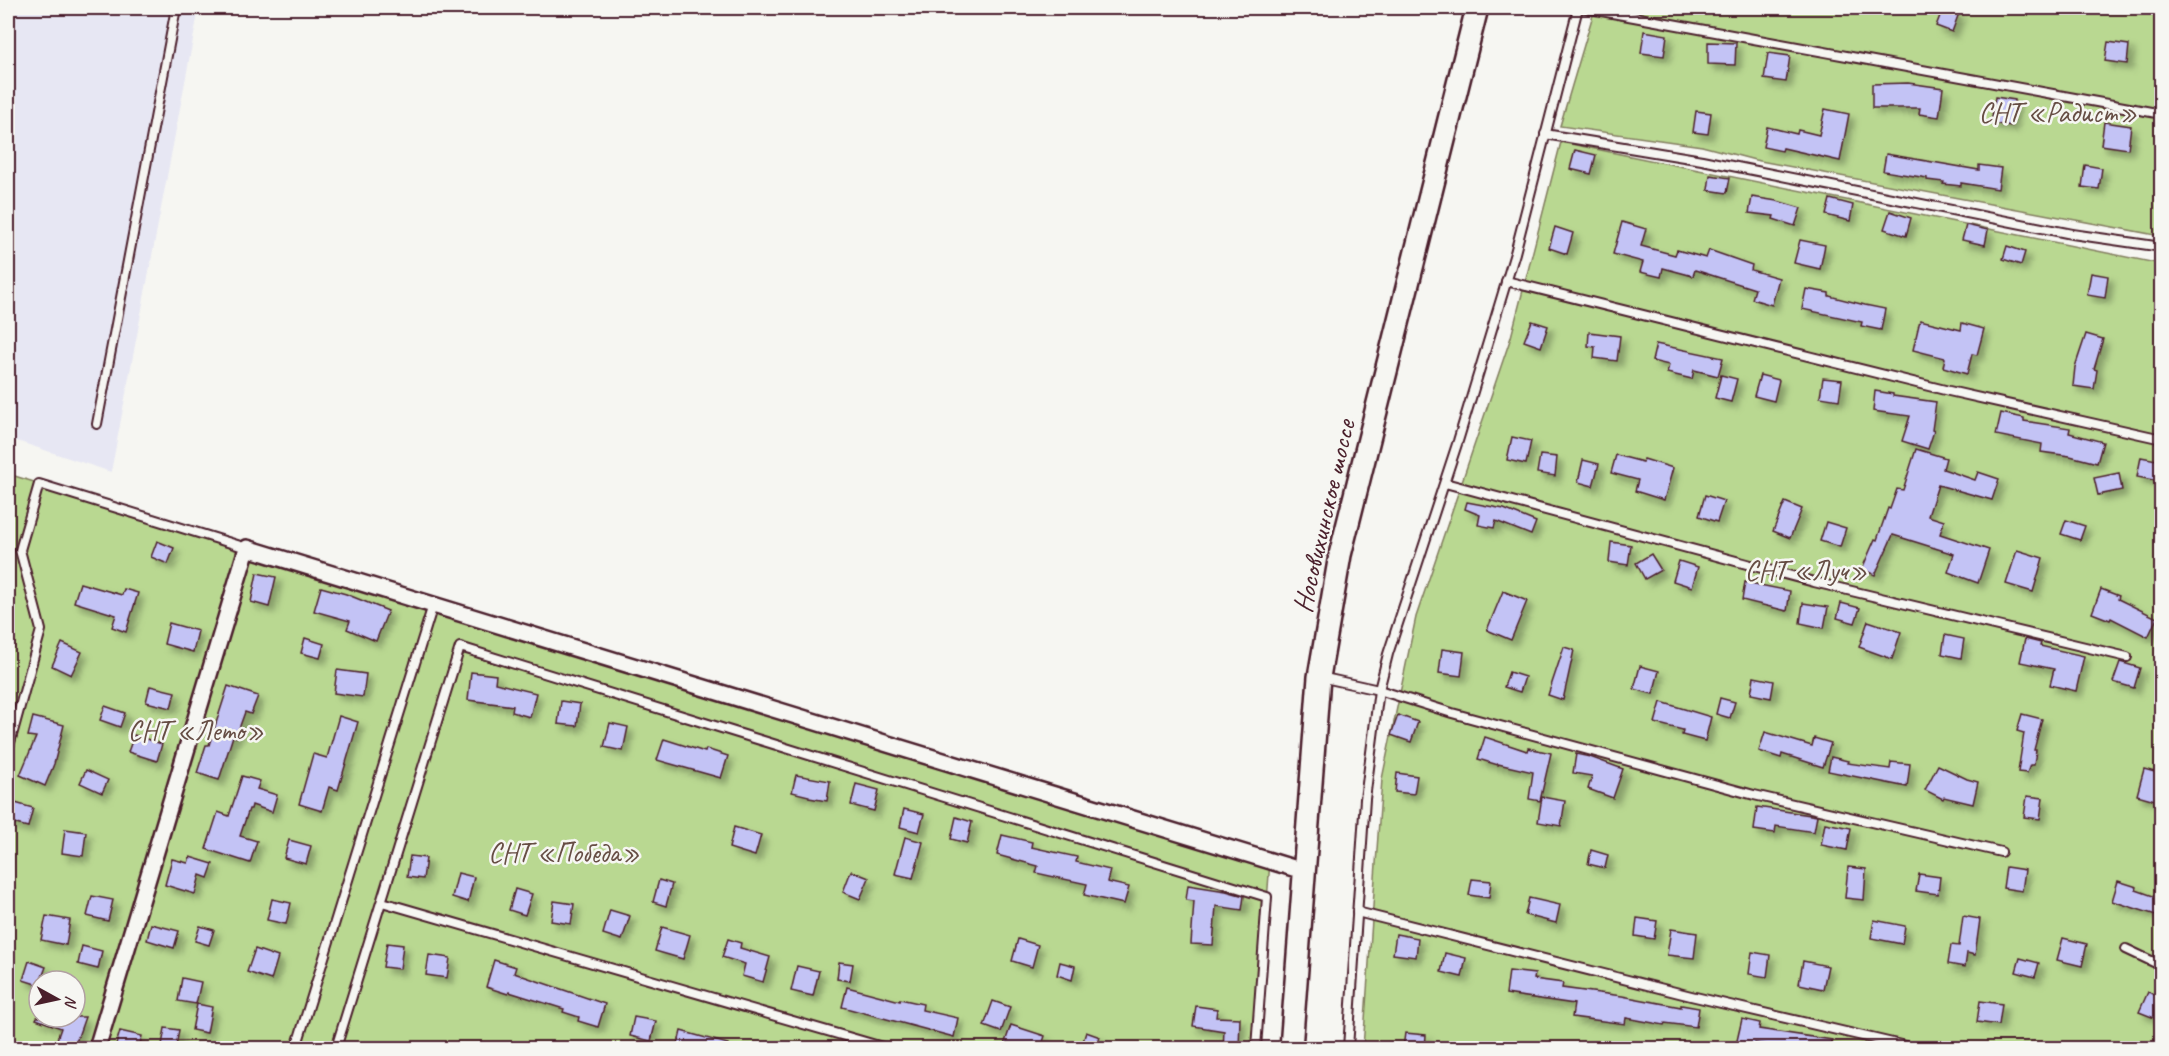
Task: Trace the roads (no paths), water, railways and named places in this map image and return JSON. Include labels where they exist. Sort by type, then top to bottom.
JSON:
[{"type":"main road","name":"Носовихинское шоссе","points":[[1291,1048],[1319,677],[1340,555],[1477,8]]},
{"type":"street","points":[[97,1048],[247,548],[1303,871]]},
{"type":"lane","points":[[97,424],[176,8]]},
{"type":"lane","points":[[1348,1048],[1365,799],[1379,690],[1388,654],[1445,483],[1506,281],[1578,8]]},
{"type":"lane","points":[[1585,8],[2162,114]]},
{"type":"lane","points":[[1545,134],[1702,160],[2072,234],[2162,247]]},
{"type":"lane","points":[[1506,281],[1937,388],[2162,439]]},
{"type":"lane","points":[[1445,483],[1814,582],[2127,657]]},
{"type":"lane","points":[[8,750],[41,630],[20,550],[39,484],[247,548]]},
{"type":"lane","points":[[296,1048],[433,605]]},
{"type":"lane","points":[[336,1048],[460,647],[1268,897],[1256,1048]]},
{"type":"lane","points":[[1319,677],[1379,690],[1452,713],[1754,795],[2001,852]]},
{"type":"lane","points":[[382,902],[886,1048]]},
{"type":"lane","points":[[1357,912],[1691,996],[1914,1048]]},
{"type":"lane","points":[[2126,950],[2162,966]]},
{"type":"park label","name":"СНТ «Радист»","points":[[2058,112]]},
{"type":"park label","name":"СНТ «Луч»","points":[[1806,570]]},
{"type":"park label","name":"СНТ «Лето»","points":[[196,730]]},
{"type":"park label","name":"СНТ «Победа»","points":[[564,852]]}]
